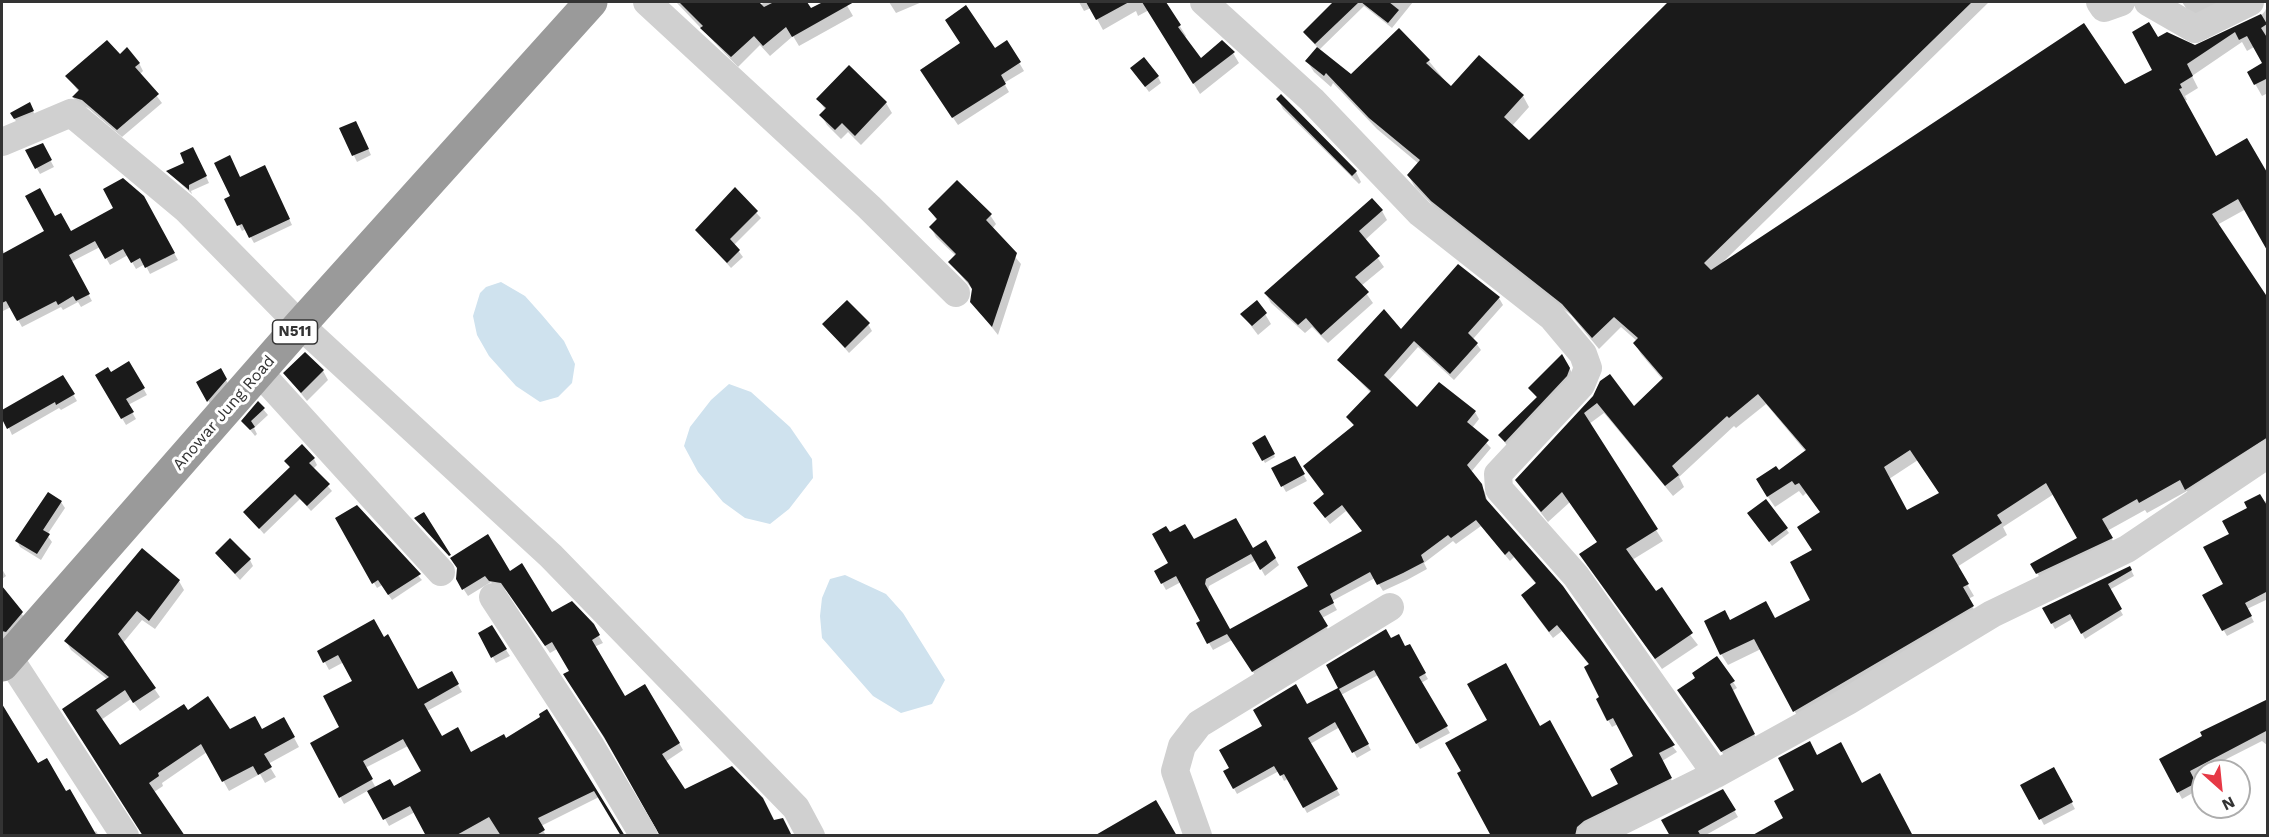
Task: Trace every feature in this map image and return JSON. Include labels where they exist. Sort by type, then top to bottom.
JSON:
[{"type":"highway","name":"Anowar Jung Road","points":[[4,656],[591,2]]},
{"type":"street","points":[[647,2],[869,207],[956,293]]},
{"type":"street","points":[[1204,2],[1312,100],[1420,213],[1552,318],[1583,354],[1588,368],[1581,385],[1498,474],[1499,489],[1576,576],[1716,774]]},
{"type":"street","points":[[2100,2],[2104,8],[2121,2]]},
{"type":"street","points":[[2148,2],[2195,29],[2250,2]]},
{"type":"street","points":[[2,142],[70,113],[186,209],[300,325],[551,556],[796,808],[811,836]]},
{"type":"street","points":[[260,373],[441,572]]},
{"type":"street","points":[[1591,836],[1716,774],[1848,701],[1992,614],[2127,549],[2268,454]]},
{"type":"street","points":[[493,597],[590,745],[644,836]]},
{"type":"street","points":[[1198,836],[1175,771],[1182,746],[1199,724],[1390,607]]},
{"type":"street","points":[[4,656],[125,836]]},
{"type":"water","points":[[501,282],[525,296],[564,341],[575,364],[572,383],[558,397],[540,402],[516,386],[489,356],[477,335],[473,316],[480,293],[486,287]]},
{"type":"water","points":[[729,384],[751,392],[790,427],[812,459],[813,478],[789,509],[770,524],[745,518],[723,502],[698,472],[684,446],[690,427],[711,400]]},
{"type":"water","points":[[845,575],[886,594],[903,613],[945,680],[932,704],[901,713],[873,696],[822,638],[820,616],[822,598],[830,579]]},
{"type":"building","points":[[679,2],[759,2],[764,7],[774,2],[807,2],[811,8],[823,2],[854,2],[792,37],[786,27],[763,46],[754,36],[731,57],[700,28],[703,26]]},
{"type":"building","points":[[1086,2],[1129,2],[1096,20]]},
{"type":"building","points":[[1142,2],[1166,2],[1181,25],[1178,27],[1201,58],[1222,40],[1235,52],[1193,84]]},
{"type":"building","points":[[1333,2],[1359,2],[1315,44],[1303,32]]},
{"type":"building","points":[[1361,2],[1389,2],[1399,10],[1388,23]]},
{"type":"building","points":[[1668,2],[1972,2],[1704,263],[1711,270],[2084,23],[2125,84],[2152,70],[2132,32],[2149,22],[2158,37],[2167,32],[2195,45],[2261,14],[2267,24],[2261,28],[2268,39],[2268,78],[2254,85],[2247,72],[2262,63],[2247,36],[2239,40],[2235,32],[2187,64],[2193,76],[2180,84],[2182,88],[2179,89],[2216,156],[2247,138],[2268,174],[2268,252],[2238,199],[2212,214],[2268,298],[2268,437],[2185,490],[2180,480],[2139,503],[2137,499],[2102,519],[2113,538],[2036,574],[2030,564],[2077,538],[2046,483],[1997,515],[2002,523],[1952,555],[1969,584],[1963,587],[1974,606],[1793,712],[1754,639],[1720,655],[1704,621],[1725,610],[1730,620],[1766,601],[1775,618],[1810,600],[1790,562],[1812,550],[1797,527],[1820,512],[1799,483],[1795,485],[1792,481],[1767,497],[1756,479],[1776,466],[1779,470],[1806,450],[1758,394],[1729,418],[1727,416],[1672,466],[1679,475],[1665,486],[1597,403],[1584,413],[1658,529],[1626,549],[1656,591],[1662,587],[1693,633],[1655,659],[1579,554],[1597,542],[1562,492],[1541,512],[1515,480],[1593,396],[1600,381],[1610,374],[1634,406],[1663,378],[1633,343],[1638,338],[1614,317],[1592,338],[1562,304],[1431,201],[1407,175],[1420,160],[1369,118],[1326,73],[1324,76],[1305,61],[1317,47],[1351,74],[1399,28],[1430,60],[1426,63],[1451,86],[1479,55],[1524,95],[1504,117],[1529,140]],"holes":[[[1910,450],[1939,493],[1907,510],[1884,467]]]},
{"type":"building","points":[[966,5],[995,48],[1007,40],[1021,62],[1001,75],[1006,84],[952,118],[920,70],[960,43],[945,20]]},
{"type":"building","points":[[107,40],[120,54],[127,47],[140,63],[135,67],[159,94],[117,130],[82,100],[72,97],[79,90],[65,76]]},
{"type":"building","points":[[1144,57],[1159,76],[1145,87],[1130,68]]},
{"type":"building","points":[[849,65],[887,102],[855,136],[842,123],[835,130],[819,115],[826,108],[816,99]]},
{"type":"building","points":[[1281,94],[1357,171],[1352,176],[1276,99]]},
{"type":"building","points":[[30,102],[34,111],[14,119],[10,113]]},
{"type":"building","points":[[356,121],[369,149],[352,156],[339,128]]},
{"type":"building","points":[[43,143],[52,160],[35,169],[25,150]]},
{"type":"building","points":[[193,147],[207,176],[189,185],[189,190],[166,171],[184,163],[180,153]]},
{"type":"building","points":[[230,155],[240,177],[265,165],[290,219],[249,238],[242,224],[237,226],[224,199],[230,196],[214,163]]},
{"type":"building","points":[[123,178],[144,196],[175,253],[145,268],[140,258],[131,263],[123,249],[105,259],[95,241],[69,255],[90,294],[76,301],[73,296],[58,305],[56,301],[17,321],[6,301],[2,303],[2,254],[44,231],[25,196],[40,188],[55,216],[61,213],[71,231],[113,208],[103,189]]},
{"type":"building","points":[[957,180],[992,214],[986,220],[1017,253],[992,327],[970,302],[972,289],[968,282],[948,262],[956,254],[929,227],[937,219],[928,209]]},
{"type":"building","points":[[735,187],[758,211],[730,239],[740,250],[727,263],[695,230]]},
{"type":"building","points":[[1372,198],[1383,210],[1359,231],[1380,256],[1355,277],[1369,292],[1321,335],[1306,318],[1298,325],[1264,293]]},
{"type":"building","points":[[1458,264],[1500,297],[1468,333],[1478,343],[1450,374],[1414,341],[1384,375],[1417,407],[1439,382],[1476,411],[1467,422],[1489,440],[1467,465],[1482,484],[1486,499],[1563,586],[1675,745],[1659,753],[1672,778],[1584,821],[1577,827],[1575,836],[1491,836],[1457,773],[1461,771],[1445,743],[1487,720],[1467,684],[1506,663],[1540,726],[1550,720],[1592,797],[1618,784],[1610,769],[1633,756],[1613,718],[1607,721],[1596,699],[1599,697],[1584,667],[1589,664],[1557,625],[1549,632],[1521,595],[1536,583],[1509,551],[1505,555],[1476,520],[1451,538],[1448,535],[1421,555],[1424,562],[1403,573],[1377,585],[1370,572],[1330,594],[1334,603],[1319,611],[1328,626],[1252,672],[1227,634],[1207,644],[1196,623],[1200,621],[1176,576],[1161,584],[1154,571],[1168,563],[1152,534],[1166,526],[1170,532],[1185,524],[1194,539],[1236,518],[1253,548],[1266,540],[1276,558],[1260,570],[1251,554],[1206,579],[1205,584],[1230,629],[1308,586],[1297,567],[1362,531],[1342,505],[1325,518],[1313,503],[1324,494],[1303,466],[1354,425],[1346,417],[1371,391],[1337,360],[1384,309],[1401,329]]},
{"type":"building","points":[[847,300],[870,323],[845,348],[822,324]]},
{"type":"building","points":[[1257,300],[1267,313],[1252,326],[1240,314]]},
{"type":"building","points":[[305,352],[324,370],[301,393],[283,373]]},
{"type":"building","points":[[1562,354],[1570,368],[1567,376],[1505,442],[1498,435],[1537,397],[1528,388]]},
{"type":"building","points":[[129,361],[145,388],[126,399],[134,412],[121,419],[95,375],[108,367],[111,372]]},
{"type":"building","points":[[221,368],[227,379],[207,402],[196,382]]},
{"type":"building","points":[[63,375],[75,394],[56,405],[55,402],[7,429],[2,419],[2,410]]},
{"type":"building","points":[[258,401],[265,408],[251,421],[255,427],[250,430],[241,421]]},
{"type":"building","points":[[1265,435],[1275,454],[1262,461],[1252,443]]},
{"type":"building","points":[[302,444],[315,458],[309,463],[330,484],[307,506],[295,494],[259,529],[243,512],[290,467],[284,461]]},
{"type":"building","points":[[1295,456],[1305,474],[1281,487],[1271,468]]},
{"type":"building","points":[[48,492],[62,501],[43,530],[50,534],[37,554],[15,541]]},
{"type":"building","points":[[2260,494],[2268,507],[2268,591],[2245,603],[2252,616],[2222,631],[2202,595],[2223,584],[2203,547],[2229,534],[2222,521],[2247,508],[2244,502]]},
{"type":"building","points":[[1766,499],[1788,528],[1769,542],[1747,513]]},
{"type":"building","points":[[357,505],[421,574],[388,595],[378,580],[372,584],[335,518]]},
{"type":"building","points":[[424,512],[451,555],[449,556],[414,518]]},
{"type":"building","points":[[488,534],[510,571],[522,563],[552,612],[572,601],[594,624],[600,635],[592,640],[625,696],[645,684],[680,743],[662,754],[685,789],[732,766],[763,798],[774,820],[783,818],[792,836],[660,836],[604,737],[563,674],[569,671],[552,642],[545,646],[501,583],[489,581],[485,576],[462,590],[456,579],[457,568],[450,558]]},
{"type":"building","points":[[230,538],[251,559],[235,574],[215,553]]},
{"type":"building","points":[[142,548],[180,580],[149,621],[137,611],[118,634],[156,688],[133,703],[125,690],[96,710],[120,745],[184,704],[188,710],[208,696],[230,729],[255,716],[262,729],[284,717],[295,737],[264,754],[272,767],[258,775],[253,766],[222,782],[201,744],[158,773],[159,776],[149,783],[185,836],[143,836],[62,709],[109,677],[64,641]]},
{"type":"building","points":[[2130,566],[2132,570],[2108,584],[2122,609],[2081,634],[2070,614],[2051,624],[2042,608]]},
{"type":"building","points":[[2,586],[23,612],[6,632],[2,631]]},
{"type":"building","points":[[374,619],[384,637],[388,634],[418,689],[452,671],[459,684],[424,704],[442,736],[458,727],[471,752],[504,734],[506,738],[540,717],[539,714],[547,709],[625,836],[621,836],[594,791],[538,818],[545,830],[535,836],[501,836],[489,817],[455,836],[426,836],[410,806],[383,820],[367,791],[390,779],[394,786],[421,771],[403,739],[363,761],[373,779],[339,798],[310,743],[339,727],[323,696],[352,681],[338,655],[323,663],[317,651]]},
{"type":"building","points":[[492,625],[507,649],[491,658],[478,633]]},
{"type":"building","points":[[1386,629],[1391,638],[1399,634],[1405,646],[1410,644],[1426,673],[1419,677],[1448,726],[1416,744],[1374,670],[1339,689],[1369,744],[1352,753],[1335,722],[1308,738],[1338,789],[1303,808],[1284,774],[1280,776],[1274,766],[1233,789],[1223,771],[1229,768],[1219,750],[1262,726],[1253,710],[1296,684],[1307,704],[1338,688],[1326,665]]},
{"type":"building","points":[[1717,656],[1735,681],[1730,684],[1755,734],[1721,752],[1677,690],[1695,678],[1692,673]]},
{"type":"building","points":[[2268,699],[2268,730],[2213,759],[2191,759],[2191,786],[2177,793],[2159,759],[2202,736],[2200,732]]},
{"type":"building","points":[[2,704],[38,763],[47,758],[66,791],[70,789],[97,836],[2,836]]},
{"type":"building","points":[[1810,741],[1817,755],[1841,742],[1862,783],[1880,773],[1913,836],[1751,836],[1783,818],[1774,801],[1794,790],[1778,758]]},
{"type":"building","points":[[2054,767],[2073,802],[2039,820],[2020,785]]},
{"type":"building","points":[[1723,789],[1736,810],[1698,831],[1701,836],[1670,836],[1661,820]]},
{"type":"building","points":[[1156,800],[1177,836],[1094,836]]}]
